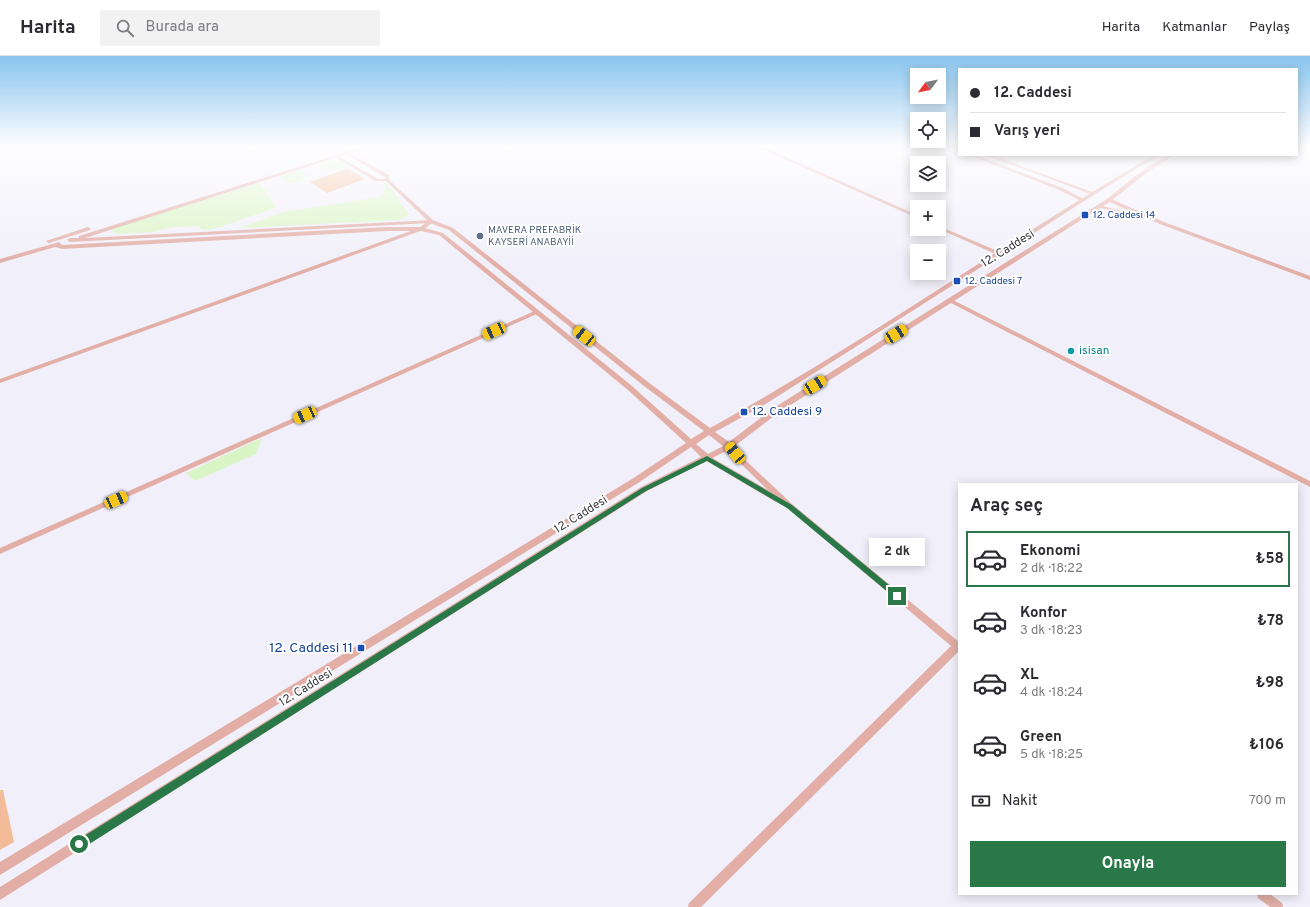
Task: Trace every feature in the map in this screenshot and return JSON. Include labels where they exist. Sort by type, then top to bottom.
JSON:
[{"type":"street","points":[[0,255],[230,186]]},
{"type":"street","points":[[0,261],[245,186]]},
{"type":"street","points":[[393,186],[431,221],[451,229],[646,384],[729,446],[741,460],[789,506],[958,646],[693,907]]},
{"type":"street","points":[[846,186],[910,214]]},
{"type":"street","points":[[1050,186],[1091,203],[1162,223]]},
{"type":"street","points":[[1072,186],[1101,196],[1162,223],[1310,278]]},
{"type":"street","name":"12. Caddesi","points":[[0,894],[644,489],[729,446],[775,411],[949,300],[1115,186]]},
{"type":"street","name":"12. Caddesi","points":[[0,869],[635,481],[690,444],[761,403],[1000,254],[1120,186]]},
{"type":"street","points":[[70,240],[431,221]]},
{"type":"street","points":[[0,381],[421,229],[431,221]]},
{"type":"street","points":[[55,245],[62,247],[387,229],[421,229],[441,234],[630,388],[707,458],[789,506]]},
{"type":"street","points":[[946,230],[1000,254]]},
{"type":"street","points":[[949,300],[1310,484]]},
{"type":"street","points":[[0,551],[548,307]]},
{"type":"street","points":[[1263,895],[1278,907]]},
{"type":"shaded area","points":[[0,186],[910,186],[910,192],[946,192],[946,186],[1310,186],[1310,907],[0,907]]},
{"type":"green space","points":[[250,186],[261,186],[276,206],[275,208],[214,229],[203,230],[198,226],[175,227],[154,232],[117,234],[112,231],[115,227]]},
{"type":"green space","points":[[385,186],[389,186],[409,214],[399,220],[239,228],[284,212],[380,197],[386,188]]},
{"type":"green space","points":[[262,438],[256,454],[195,481],[186,473]]},
{"type":"building","points":[[316,186],[347,186],[327,193]]},
{"type":"building","points":[[0,790],[3,790],[14,842],[0,850]]},
{"type":"place","name":"12. Caddesi 14","points":[[1085,215]]},
{"type":"place","name":"MAVERA PREFABRİK KAYSERİ ANABAYİİ","points":[[480,236]]},
{"type":"place","name":"12. Caddesi 7","points":[[957,281]]},
{"type":"place","name":"isisan","points":[[1071,351]]},
{"type":"place","name":"12. Caddesi 9","points":[[744,412]]},
{"type":"place","name":"12. Caddesi 11","points":[[361,648]]},
{"type":"route","points":[[79,844],[644,489],[707,458],[789,506],[897,596]]}]
